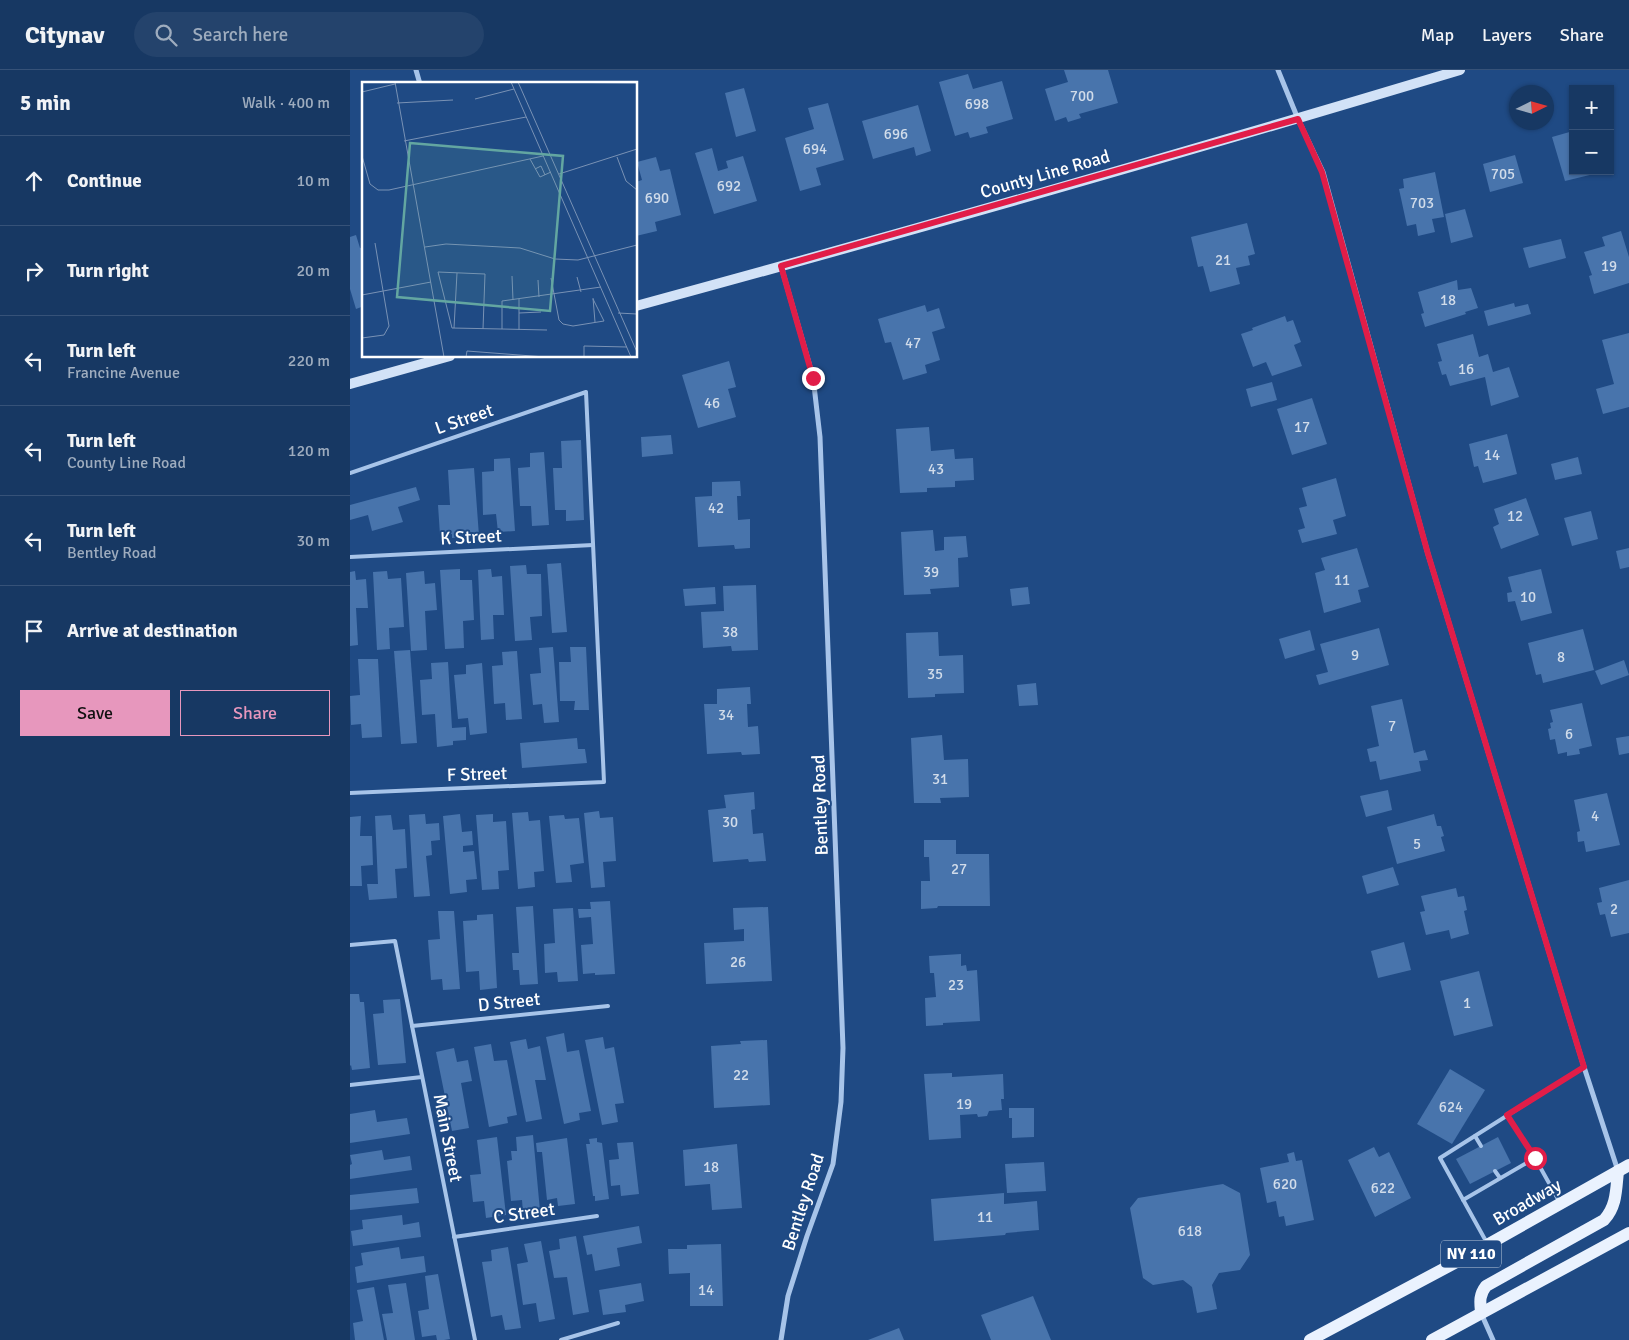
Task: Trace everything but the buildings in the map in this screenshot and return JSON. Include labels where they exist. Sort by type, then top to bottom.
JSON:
[{"type":"main road","name":"County Line Road","points":[[638,305],[1298,119],[1460,70]]},
{"type":"main road","points":[[350,384],[443,358]]},
{"type":"main road","points":[[1481,1312],[1480,1298],[1486,1286],[1604,1220],[1611,1212],[1615,1202],[1624,1168]]},
{"type":"main road","name":"Broadway","points":[[1310,1340],[1488,1245],[1624,1168]]},
{"type":"main road","points":[[1432,1340],[1629,1233]]},
{"type":"street","points":[[1278,70],[1322,172],[1428,554],[1584,1067],[1624,1168]]},
{"type":"street","name":"Bentley Road","points":[[781,266],[813,378],[820,436],[843,1048],[841,1102],[832,1164],[806,1236],[788,1296],[781,1340]]},
{"type":"street","points":[[1481,1312],[1492,1340]]},
{"type":"lane","name":"L Street","points":[[350,472],[586,392],[593,545]]},
{"type":"lane","name":"K Street","points":[[350,557],[593,545]]},
{"type":"lane","name":"F Street","points":[[350,793],[604,782],[593,545]]},
{"type":"lane","name":"Main Street","points":[[350,945],[395,941],[474,1340]]},
{"type":"lane","name":"D Street","points":[[412,1026],[608,1006]]},
{"type":"lane","points":[[1488,1245],[1440,1158],[1584,1067]]},
{"type":"lane","points":[[350,1085],[422,1077]]},
{"type":"lane","points":[[1507,1115],[1535,1158],[1560,1204]]},
{"type":"lane","points":[[1475,1136],[1481,1146]]},
{"type":"lane","points":[[1463,1200],[1535,1158]]},
{"type":"lane","points":[[1495,1172],[1500,1178]]},
{"type":"lane","name":"C Street","points":[[454,1237],[597,1216]]},
{"type":"lane","points":[[561,1340],[618,1323]]},
{"type":"route","points":[[813,378],[781,266],[1298,119],[1322,172],[1428,554],[1584,1067],[1507,1115],[1535,1158]]}]
